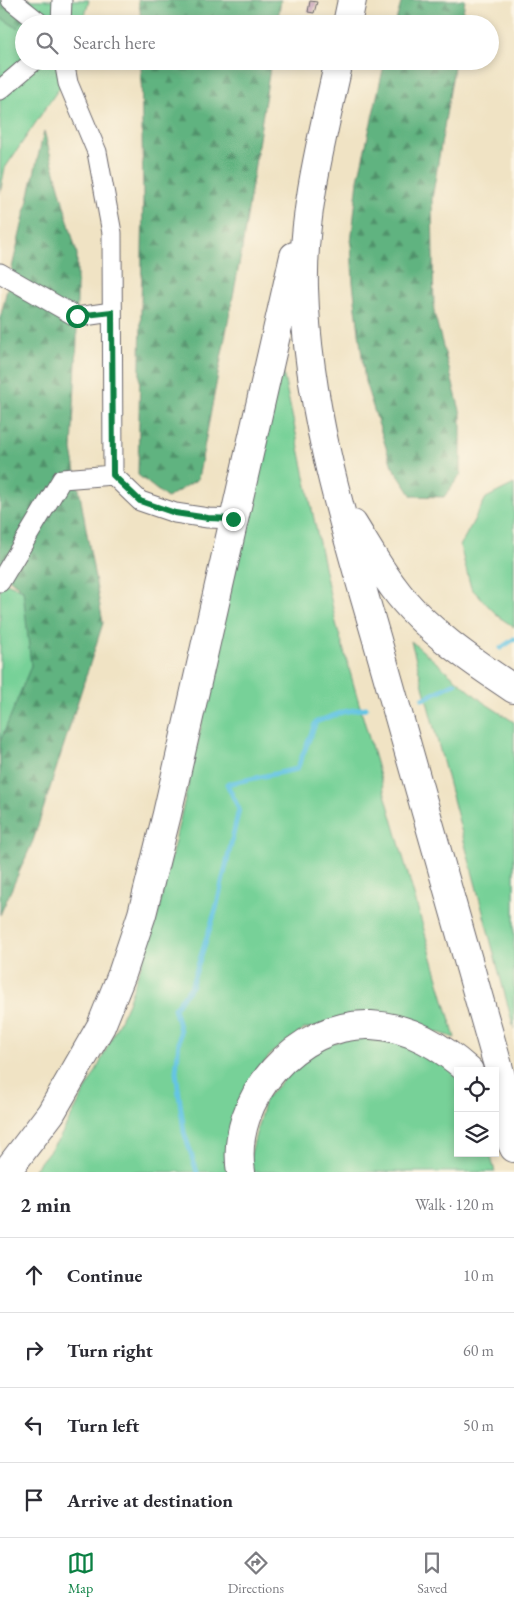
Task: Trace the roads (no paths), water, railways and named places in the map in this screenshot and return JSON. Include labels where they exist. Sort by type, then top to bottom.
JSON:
[{"type":"highway","points":[[349,15],[352,0]]},
{"type":"highway","points":[[6,1172],[51,1113],[101,1026],[122,974],[142,914],[167,814],[287,282],[314,179],[337,70]]},
{"type":"highway","points":[[314,179],[304,262],[305,308],[314,386],[335,493],[514,1122]]},
{"type":"highway","points":[[335,493],[395,589],[431,628],[482,668],[514,688]]},
{"type":"highway","points":[[241,1172],[244,1124],[252,1102],[264,1082],[290,1054],[322,1035],[350,1026],[371,1025],[403,1031],[429,1041],[448,1053],[464,1067]]},
{"type":"highway","points":[[497,1112],[514,1148]]},
{"type":"street","points":[[11,0],[30,15]]},
{"type":"street","points":[[61,15],[62,0]]},
{"type":"street","points":[[0,90],[23,70]]},
{"type":"street","points":[[66,70],[68,83],[97,152],[112,233],[113,475],[140,501],[175,513],[208,518],[233,519]]},
{"type":"street","points":[[0,273],[77,316],[112,312]]},
{"type":"street","points":[[0,582],[62,479],[113,475]]},
{"type":"waterway","points":[[501,648],[514,639]]},
{"type":"waterway","points":[[423,699],[455,683]]},
{"type":"waterway","points":[[197,1172],[184,1132],[176,1072],[180,1031],[174,1008],[191,987],[216,909],[239,809],[227,784],[297,769],[316,722],[343,712],[366,708]]}]
